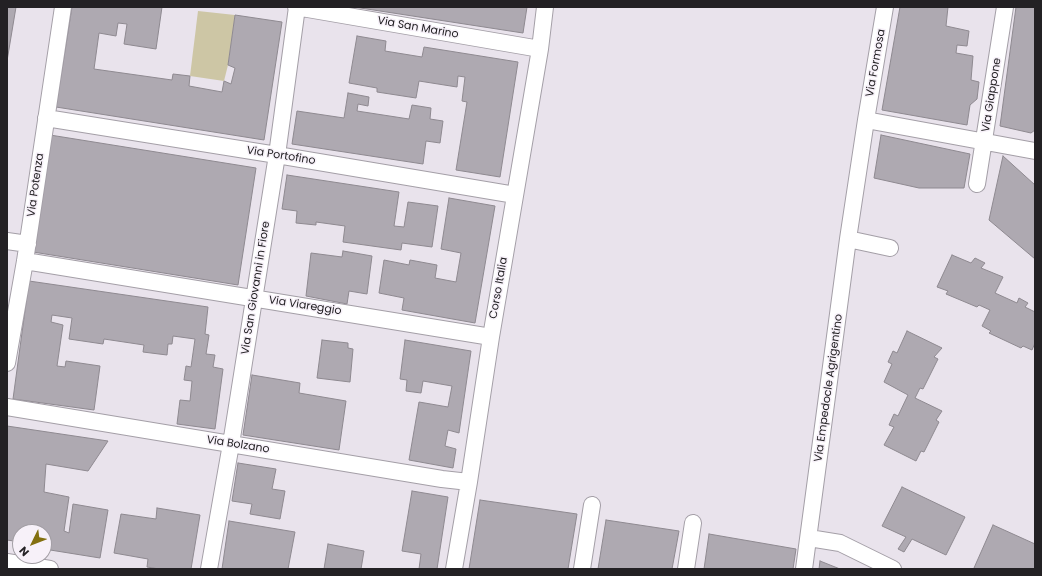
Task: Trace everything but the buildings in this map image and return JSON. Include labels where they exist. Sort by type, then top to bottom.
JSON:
[{"type":"street","name":"Via Potenza","points":[[7,363],[28,244],[63,7]]},
{"type":"street","name":"Via San Marino","points":[[297,7],[540,48]]},
{"type":"street","name":"Via San Giovanni in Fiore","points":[[209,569],[231,444],[277,155],[297,7]]},
{"type":"street","name":"Corso Italia","points":[[454,569],[491,337],[540,48],[545,7]]},
{"type":"street","name":"Via Formosa","points":[[866,120],[885,7]]},
{"type":"street","name":"Via Giappone","points":[[977,184],[1005,7]]},
{"type":"street","name":"Via Portofino","points":[[46,118],[515,195]]},
{"type":"street","points":[[866,120],[1035,151]]},
{"type":"street","name":"Via Empedocle Agrigentino","points":[[804,569],[848,239],[866,120]]},
{"type":"street","points":[[848,239],[890,248]]},
{"type":"street","points":[[7,241],[28,244]]},
{"type":"street","name":"Via Viareggio","points":[[25,261],[491,337]]},
{"type":"street","name":"Via Bolzano","points":[[7,407],[442,479],[469,482]]},
{"type":"street","points":[[582,569],[592,505]]},
{"type":"street","points":[[686,569],[693,523]]},
{"type":"street","points":[[809,538],[840,542],[893,569]]},
{"type":"street","points":[[7,562],[50,569]]},
{"type":"shaded area","points":[[198,11],[235,15],[228,65],[224,81],[190,76]]}]
